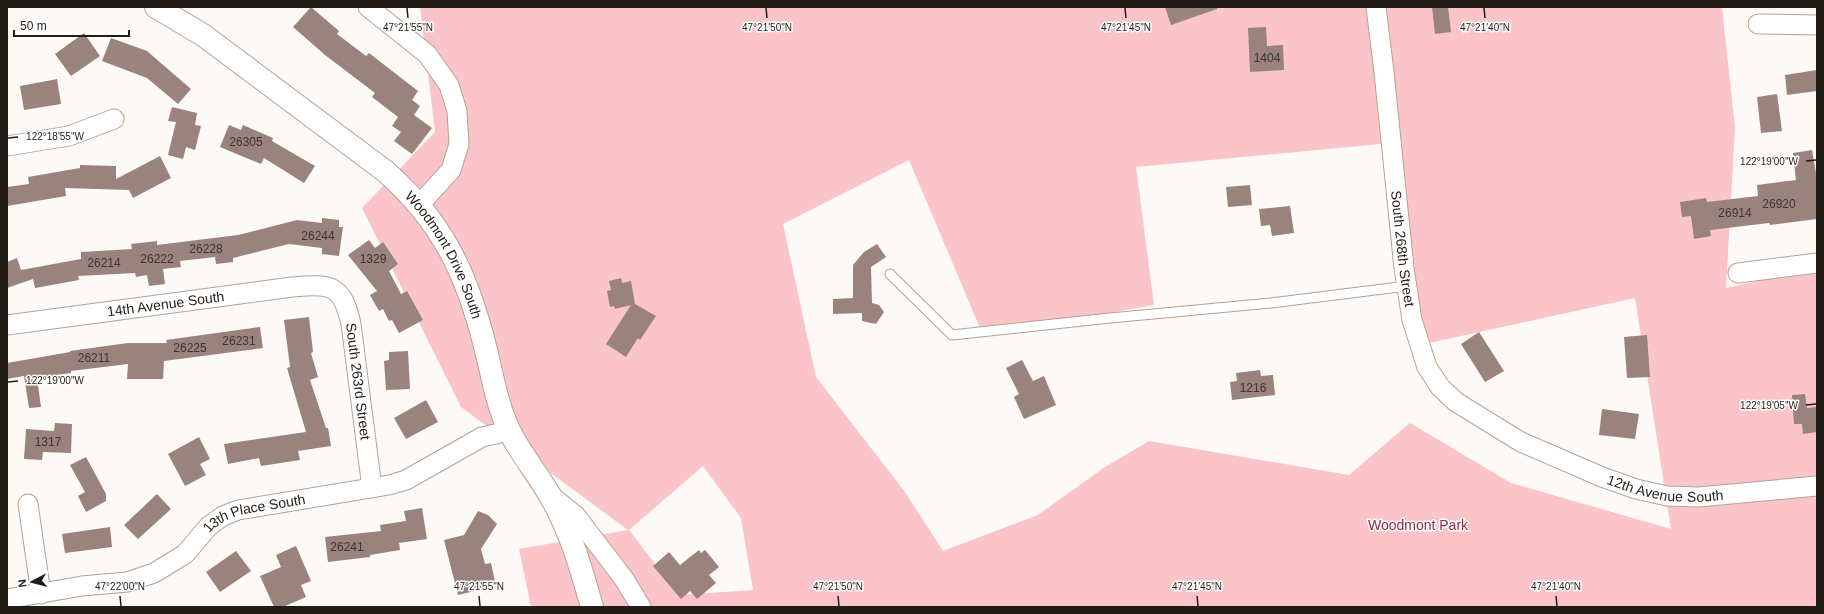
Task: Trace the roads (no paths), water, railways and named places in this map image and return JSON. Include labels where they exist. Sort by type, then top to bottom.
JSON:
[{"type":"main road","name":"Woodmont Drive South","points":[[156,7],[203,35],[385,171],[419,204],[451,251],[463,275],[476,311],[501,407],[509,431],[550,495],[568,530],[580,562],[592,607]]},
{"type":"street","points":[[368,7],[428,54],[449,85],[457,111],[459,144],[451,170],[419,204]]},
{"type":"street","name":"South 268th Street","points":[[1376,7],[1407,286],[1412,320],[1427,367],[1440,387],[1456,402],[1521,442]]},
{"type":"street","points":[[1758,24],[1817,25]]},
{"type":"street","points":[[7,146],[69,136],[114,119]]},
{"type":"street","points":[[1738,273],[1817,263]]},
{"type":"street","name":"14th Avenue South","points":[[7,325],[292,287],[325,285]]},
{"type":"street","name":"South 263rd Street","points":[[325,285],[333,288],[341,295],[349,313],[372,488]]},
{"type":"street","name":"13th Place South","points":[[7,599],[82,586],[127,582],[154,573],[185,554],[209,526],[223,516],[238,510],[372,488],[406,480],[482,437],[509,431]]},
{"type":"street","name":"12th Avenue South","points":[[1521,442],[1609,480],[1636,489],[1667,496],[1699,497],[1817,486]]},
{"type":"street","points":[[550,495],[576,516],[624,579],[641,607]]},
{"type":"street","points":[[28,504],[41,594]]},
{"type":"lane","points":[[890,274],[952,335],[1271,303],[1407,286]]},
{"type":"park label","name":"Woodmont Park","points":[[1418,525]]}]
